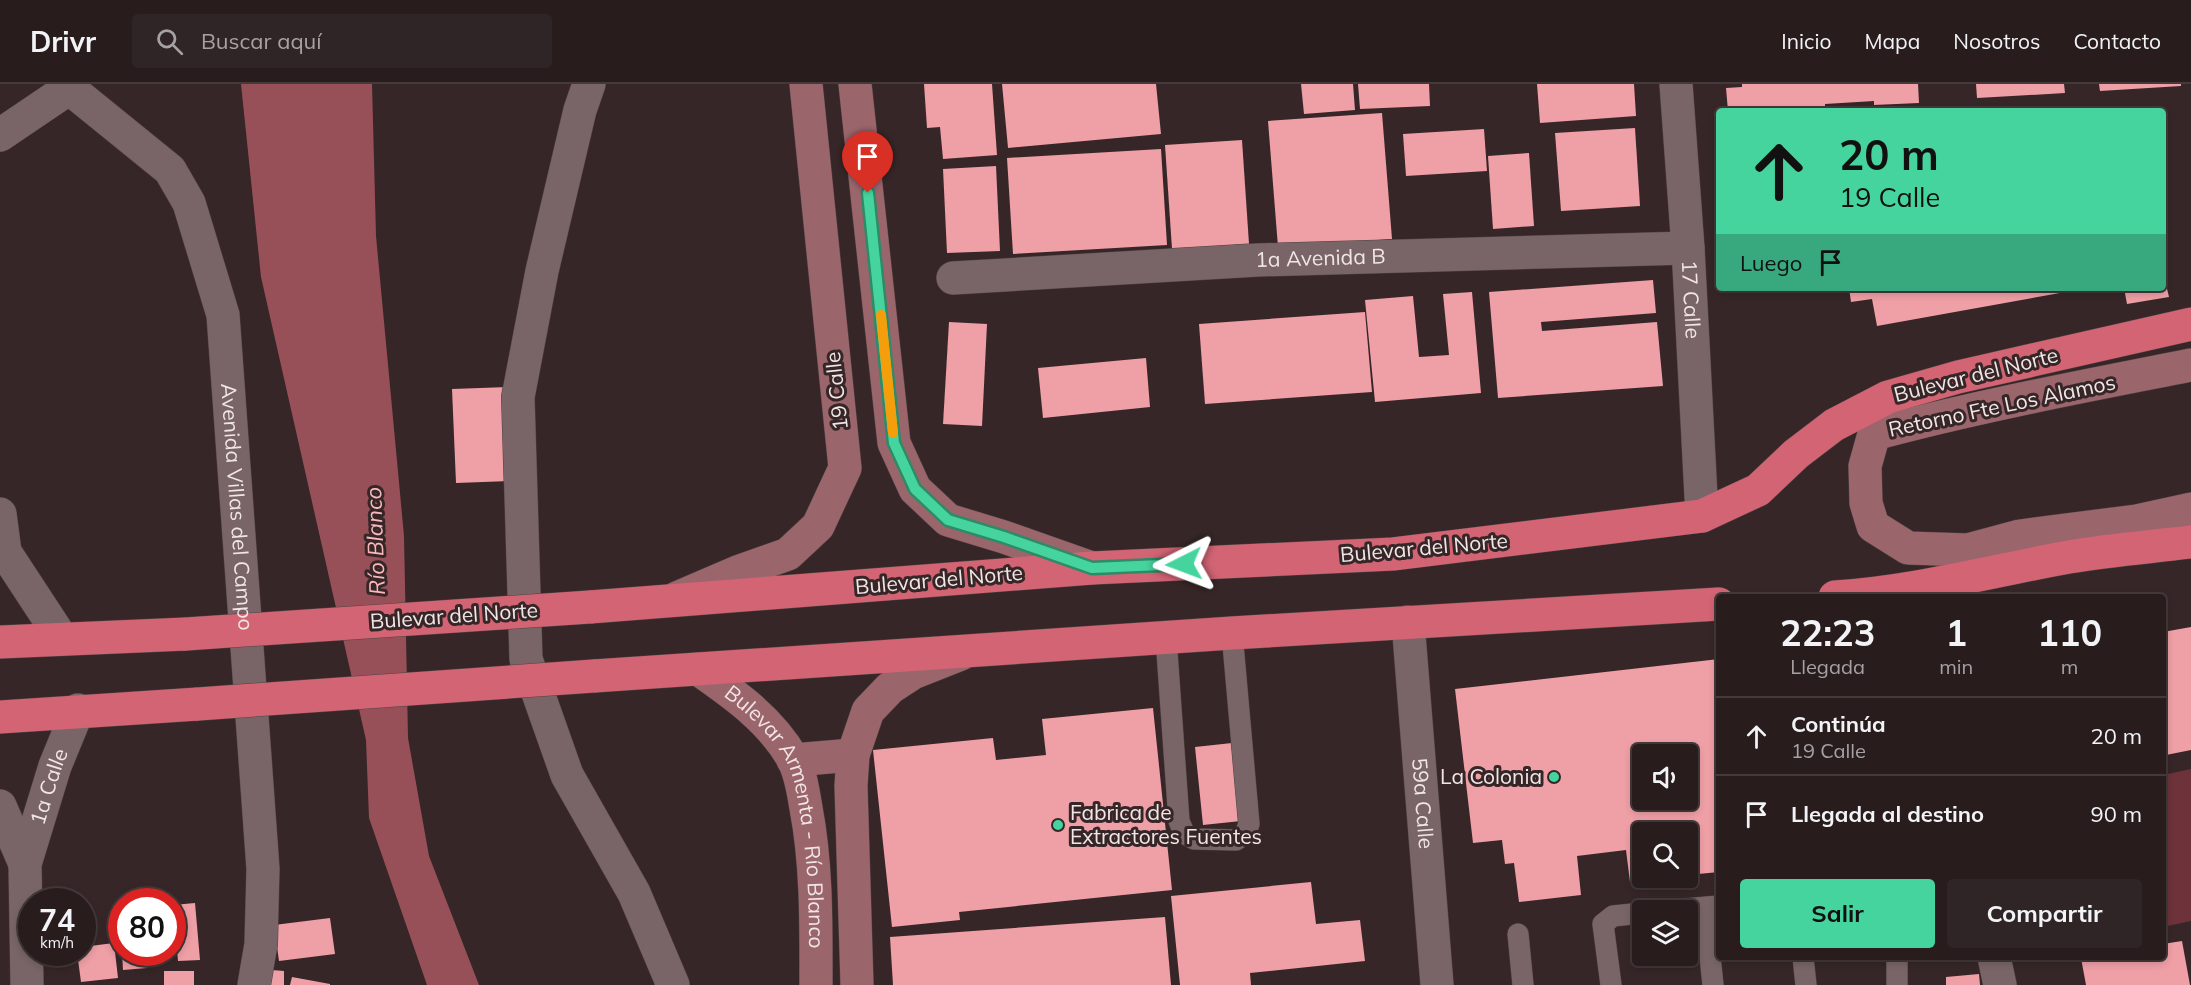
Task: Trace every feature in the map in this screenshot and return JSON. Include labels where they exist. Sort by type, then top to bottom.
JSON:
[{"type":"highway","name":"Bulevar del Norte","points":[[0,642],[186,634],[590,607],[1092,568],[1393,554],[1702,516],[1758,490],[1796,454],[1834,425],[1888,397],[1958,377],[2191,324]]},
{"type":"highway","points":[[1890,594],[1919,592],[2071,557],[2191,543]]},
{"type":"highway","points":[[0,717],[1408,621],[1716,604]]},
{"type":"main road","name":"19 Calle","points":[[671,601],[740,571],[788,554],[818,526],[845,468],[806,84]]},
{"type":"main road","points":[[855,84],[894,443],[915,489],[948,520],[1092,568]]},
{"type":"main road","name":"Retorno Fte Los Alamos","points":[[2191,365],[1924,420],[1874,434],[1865,466],[1866,503],[1873,526],[1908,548],[1968,550],[2020,537],[2136,521],[2191,509]]},
{"type":"main road","name":"Bulevar Armenta - Río Blanco","points":[[857,985],[851,786],[853,755],[868,711],[890,688],[913,673],[969,651]]},
{"type":"main road","name":"Bulevar Armenta - Río Blanco","points":[[698,669],[754,710],[793,760],[802,782],[810,827],[815,890],[816,985]]},
{"type":"main road","points":[[793,760],[853,755]]},
{"type":"street","points":[[589,84],[580,110],[542,271],[518,397],[526,659],[567,775],[634,893],[673,985]]},
{"type":"street","name":"17 Calle","points":[[1676,84],[1688,248],[1702,516]]},
{"type":"street","name":"Avenida Villas del Campo","points":[[0,135],[66,87],[170,170],[189,203],[223,315],[263,869],[261,944],[254,985]]},
{"type":"street","name":"1a Avenida B","points":[[953,278],[1258,260],[1688,248]]},
{"type":"street","points":[[0,514],[3,558],[62,639]]},
{"type":"street","name":"59a Calle","points":[[1408,621],[1437,985]]},
{"type":"street","name":"1a Calle","points":[[27,985],[25,864],[55,766],[78,711]]},
{"type":"street","name":"1a Calle","points":[[0,806],[25,864]]},
{"type":"street","points":[[1995,960],[2000,985]]},
{"type":"lane","points":[[1166,638],[1179,821],[1184,833],[1194,839],[1236,840],[1245,834],[1249,824],[1232,633]]},
{"type":"lane","points":[[1712,907],[1713,985]]},
{"type":"lane","points":[[1611,985],[1603,924],[1613,916],[1632,914]]},
{"type":"lane","points":[[1518,934],[1522,985]]},
{"type":"lane","points":[[1803,960],[1806,985]]},
{"type":"lane","points":[[1897,960],[1897,985]]},
{"type":"shaded area","points":[[2191,769],[2191,921],[2166,926],[2166,774]]},
{"type":"water","name":"Río Blanco","points":[[241,84],[372,84],[376,236],[404,536],[408,738],[429,856],[479,985],[427,985],[369,818],[366,740],[261,277]]},
{"type":"building","points":[[924,84],[992,84],[997,155],[943,159],[940,127],[927,128]]},
{"type":"building","points":[[1002,84],[1156,84],[1161,134],[1008,148]]},
{"type":"building","points":[[1301,84],[1353,84],[1355,110],[1304,114]]},
{"type":"building","points":[[1358,84],[1429,84],[1430,106],[1360,109]]},
{"type":"building","points":[[1537,84],[1634,84],[1636,116],[1540,123]]},
{"type":"building","points":[[1742,84],[1918,84],[1919,103],[1874,105],[1874,101],[1825,104],[1825,107],[1728,108],[1726,88],[1742,87]]},
{"type":"building","points":[[1976,84],[2064,84],[2065,93],[1977,98]]},
{"type":"building","points":[[2099,84],[2181,84],[2181,86],[2100,91]]},
{"type":"building","points":[[1382,113],[1392,239],[1278,247],[1268,121]]},
{"type":"building","points":[[1635,128],[1640,206],[1561,211],[1555,133]]},
{"type":"building","points":[[1484,129],[1487,171],[1406,176],[1403,134]]},
{"type":"building","points":[[1242,140],[1249,244],[1172,249],[1165,145]]},
{"type":"building","points":[[1161,149],[1167,245],[1013,254],[1007,158]]},
{"type":"building","points":[[1529,153],[1534,226],[1493,229],[1488,156]]},
{"type":"building","points":[[996,166],[1000,251],[947,253],[943,169]]},
{"type":"building","points":[[1653,280],[1656,313],[1541,322],[1542,331],[1657,322],[1663,386],[1498,398],[1489,292]]},
{"type":"building","points":[[2166,284],[2169,297],[2127,304],[2125,291],[2166,291]]},
{"type":"building","points":[[1849,291],[2071,291],[1877,326],[1872,299],[1851,302]]},
{"type":"building","points":[[1472,292],[1481,393],[1375,402],[1365,300],[1413,296],[1419,357],[1449,355],[1443,294]]},
{"type":"building","points":[[1365,312],[1372,392],[1205,404],[1199,324]]},
{"type":"building","points":[[949,322],[987,324],[982,426],[943,424]]},
{"type":"building","points":[[1146,358],[1150,407],[1043,418],[1038,368]]},
{"type":"building","points":[[508,387],[511,481],[456,483],[452,389]]},
{"type":"building","points":[[2191,627],[2191,750],[2166,755],[2166,631]]},
{"type":"building","name":"La Colonia","points":[[1716,659],[1716,872],[1698,874],[1698,822],[1632,822],[1632,882],[1630,882],[1626,850],[1577,856],[1581,895],[1519,902],[1514,863],[1505,864],[1502,840],[1473,843],[1455,689]]},
{"type":"building","name":"Fabrica de Extractores Fuentes","points":[[1153,708],[1172,890],[959,912],[960,920],[892,927],[873,750],[993,738],[996,760],[1046,755],[1042,719]]},
{"type":"building","points":[[1232,743],[1241,821],[1203,825],[1195,747]]},
{"type":"building","points":[[1311,882],[1316,924],[1360,920],[1365,961],[1250,973],[1251,985],[1180,985],[1171,896]]},
{"type":"building","points":[[195,903],[200,960],[186,961],[186,904]]},
{"type":"building","points":[[1165,917],[1171,985],[893,985],[890,937]]},
{"type":"building","points":[[330,918],[335,954],[279,961],[274,925]]},
{"type":"building","points":[[2182,941],[2190,985],[2086,985],[2081,960],[2166,960],[2166,944]]},
{"type":"building","points":[[108,944],[108,966],[117,966],[118,978],[81,982],[79,966],[96,966],[96,945]]},
{"type":"building","points":[[123,966],[147,966],[147,968],[123,970]]},
{"type":"building","points":[[259,969],[284,971],[284,985],[258,985]]},
{"type":"building","points":[[164,971],[194,971],[194,985],[164,985]]},
{"type":"building","points":[[1979,974],[1980,985],[1946,985],[1946,977]]},
{"type":"building","points":[[292,977],[330,984],[330,985],[290,985]]},
{"type":"slow traffic","points":[[881,315],[893,433]]},
{"type":"place","name":"La Colonia","points":[[1554,777]]},
{"type":"place","name":"Fabrica de Extractores Fuentes","points":[[1058,825]]},
{"type":"route","points":[[868,193],[894,443],[915,489],[948,520],[1092,568],[1184,564]]}]
